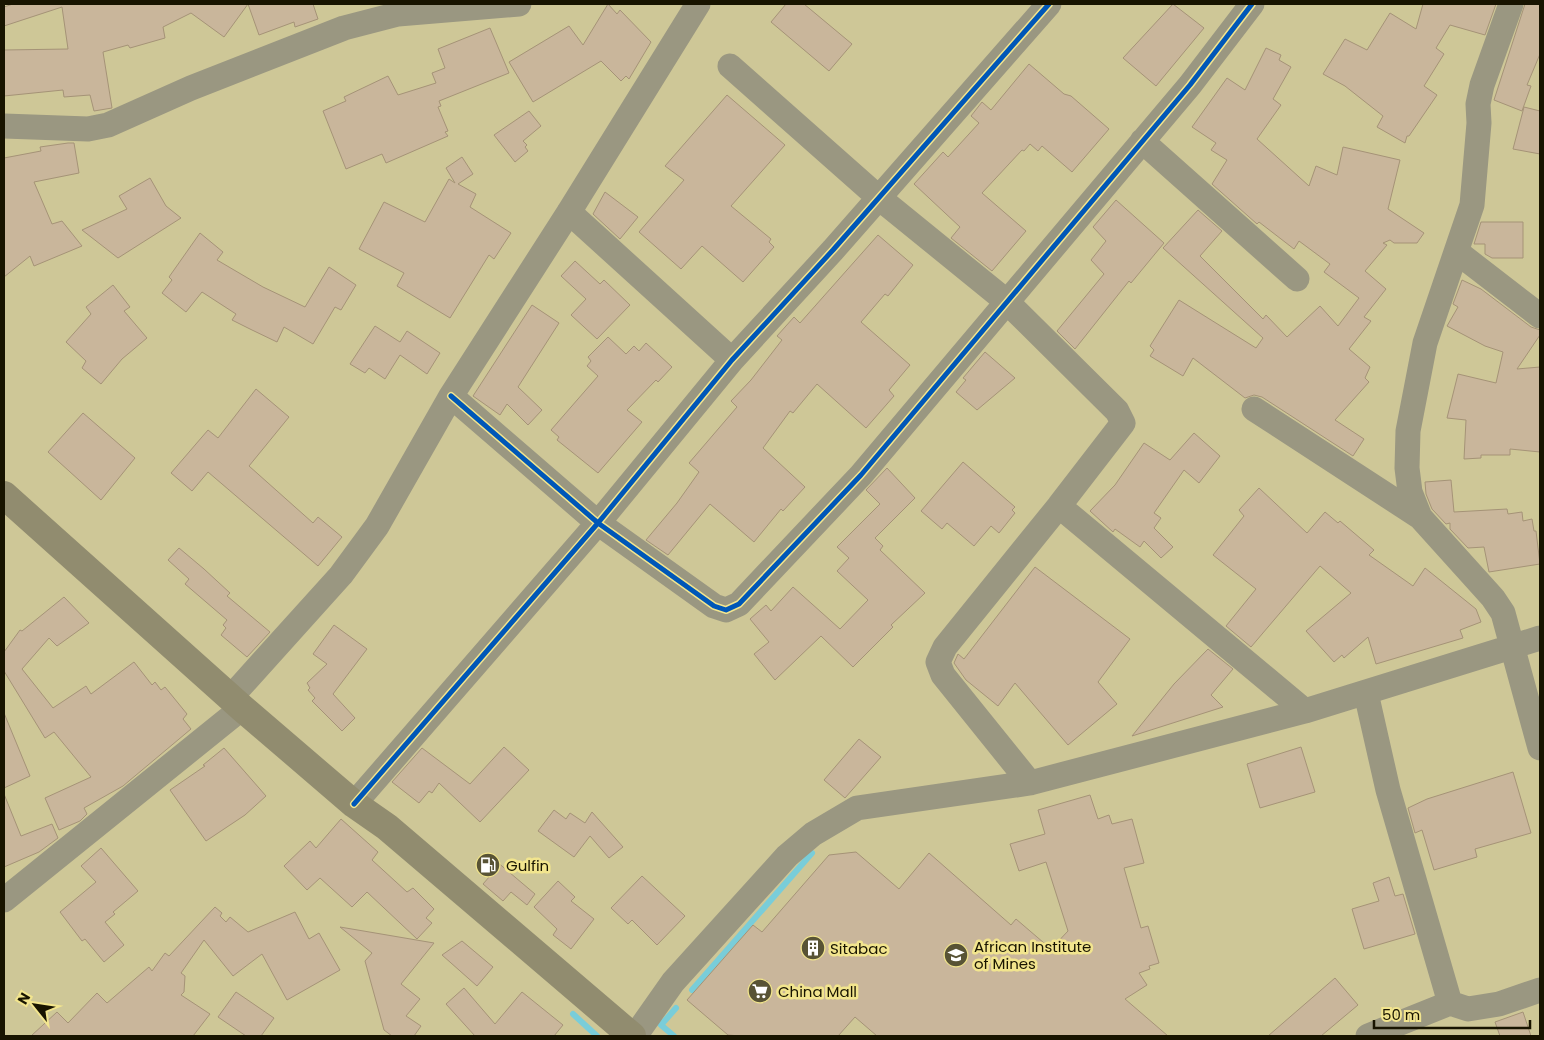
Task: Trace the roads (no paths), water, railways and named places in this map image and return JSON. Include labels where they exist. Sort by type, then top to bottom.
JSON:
[{"type":"main road","points":[[4,495],[236,702],[354,804],[395,834],[634,1036]]},
{"type":"street","points":[[4,126],[88,129],[108,125],[191,88],[344,28],[398,14],[519,4]]},
{"type":"street","points":[[4,900],[236,702],[359,552],[377,526],[451,396],[569,212],[698,4]]},
{"type":"street","points":[[354,804],[598,523],[732,360],[1049,4]]},
{"type":"street","points":[[451,396],[598,523],[714,606],[726,610],[739,604],[861,475],[1190,85],[1252,4]]},
{"type":"street","points":[[1420,517],[1410,492],[1407,468],[1408,431],[1425,343],[1472,205],[1479,123],[1478,104],[1482,85],[1511,4]]},
{"type":"street","points":[[730,66],[878,197],[1006,301],[1117,411],[1123,423],[1059,506],[945,647],[938,662],[943,675],[1030,783]]},
{"type":"street","points":[[1142,141],[1297,279]]},
{"type":"street","points":[[569,212],[732,360]]},
{"type":"street","points":[[1457,252],[1540,316]]},
{"type":"street","points":[[1254,409],[1420,517],[1493,598],[1503,613],[1540,748]]},
{"type":"street","points":[[1059,506],[1305,711]]},
{"type":"street","points":[[634,1036],[673,982],[787,856],[812,834],[858,808],[1030,783],[1305,711],[1540,638]]},
{"type":"street","points":[[1366,693],[1388,790],[1450,1003]]},
{"type":"street","points":[[1368,1036],[1450,1003],[1468,1009],[1499,1004],[1540,990]]},
{"type":"waterway","points":[[692,990],[812,853]]},
{"type":"waterway","points":[[674,1036],[661,1025],[676,1008]]},
{"type":"waterway","points":[[573,1014],[597,1036]]},
{"type":"place","name":"Gulfin","points":[[488,865]]},
{"type":"place","name":"Sitabac","points":[[813,948]]},
{"type":"place","name":"African Institute of Mines","points":[[956,955]]},
{"type":"place","name":"China Mall","points":[[760,991]]}]
